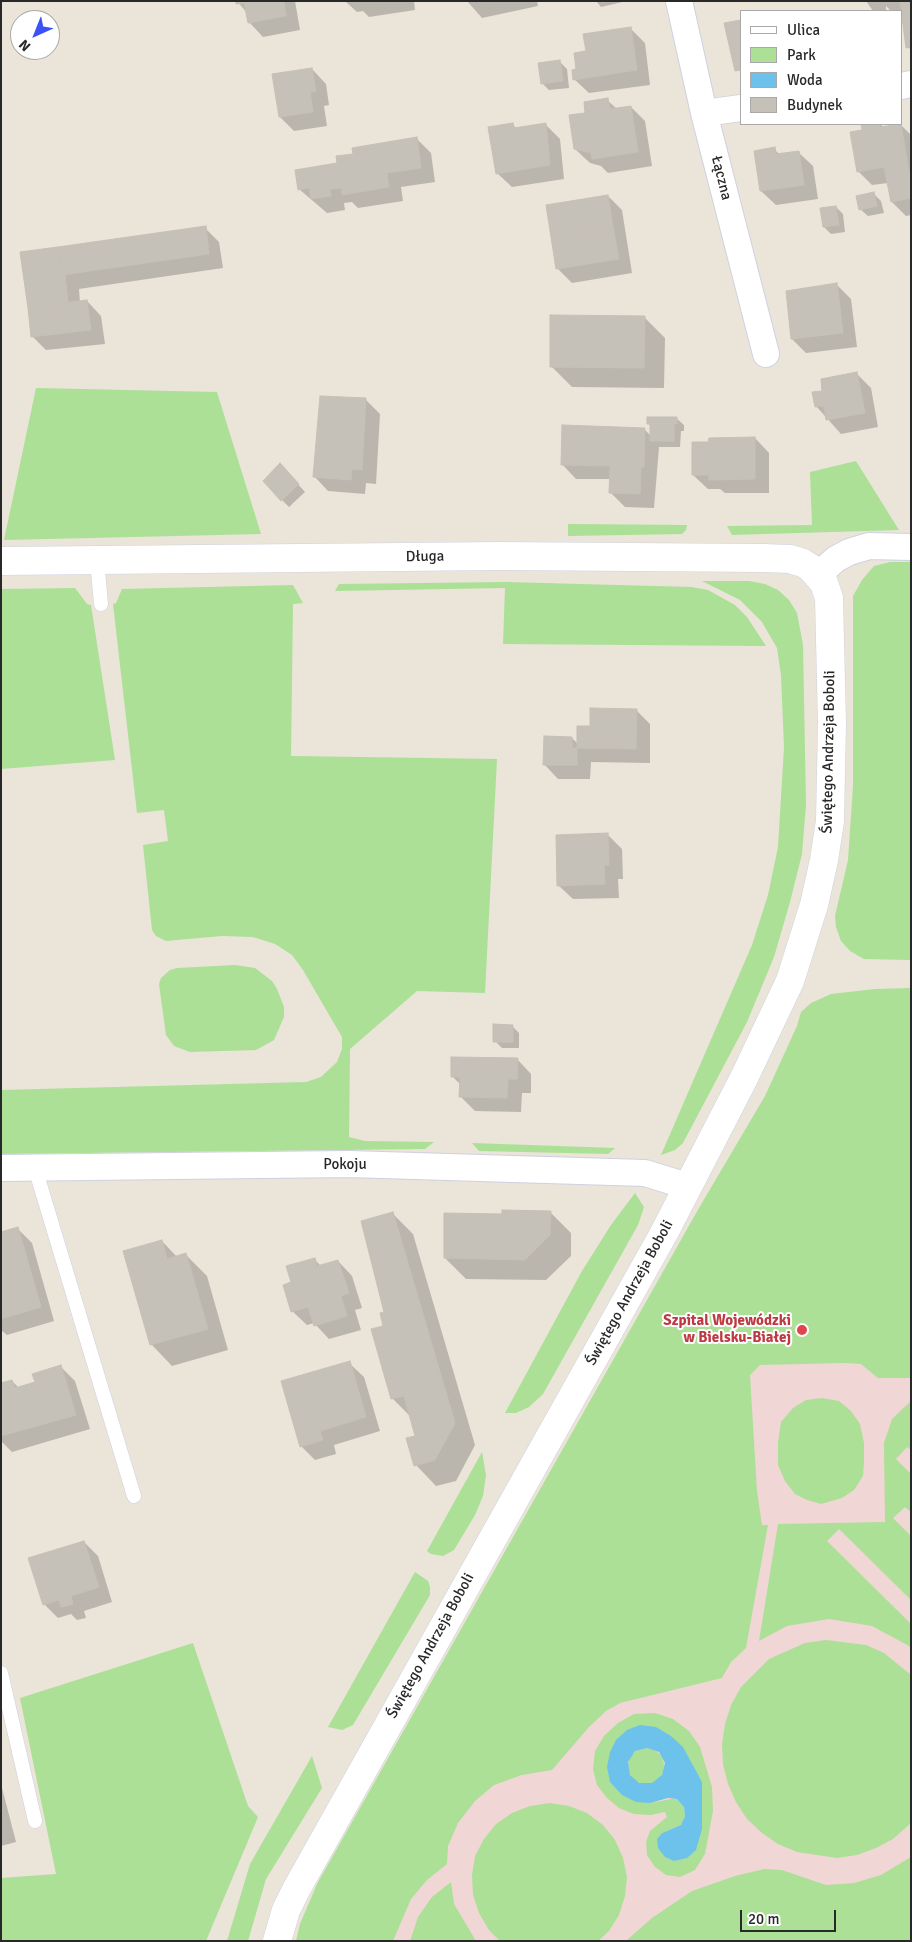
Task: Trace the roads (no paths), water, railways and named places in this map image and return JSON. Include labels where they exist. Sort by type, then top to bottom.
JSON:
[{"type":"street","name":"Łączna","points":[[679,1],[704,114],[766,354]]},
{"type":"street","points":[[704,114],[740,108]]},
{"type":"street","points":[[824,586],[836,559],[849,552],[869,546],[911,547]]},
{"type":"street","name":"Długa","points":[[1,561],[499,556],[764,558],[790,559],[803,563],[824,586]]},
{"type":"street","name":"Świętego Andrzeja Boboli","points":[[277,1941],[297,1888],[639,1280],[772,1023],[790,981],[814,905],[830,821],[832,723],[824,586]]},
{"type":"street","name":"Pokoju","points":[[1,1168],[359,1165],[645,1174],[687,1186]]},
{"type":"lane","points":[[97,560],[101,604]]},
{"type":"lane","points":[[35,1168],[134,1496]]},
{"type":"lane","points":[[1,1673],[35,1821]]},
{"type":"water","points":[[640,1725],[656,1727],[671,1736],[683,1747],[702,1782],[702,1829],[696,1850],[687,1858],[674,1861],[665,1857],[658,1848],[657,1839],[662,1833],[681,1825],[685,1816],[684,1807],[677,1799],[668,1798],[650,1803],[636,1802],[622,1795],[610,1782],[607,1767],[610,1752],[616,1740],[627,1730]],"holes":[[[647,1748],[659,1752],[665,1763],[662,1775],[652,1783],[639,1783],[630,1775],[628,1762],[635,1751]]]},
{"type":"place","name":"Szpital Wojewódzki w Bielsku-Białej","points":[[802,1330]]}]
